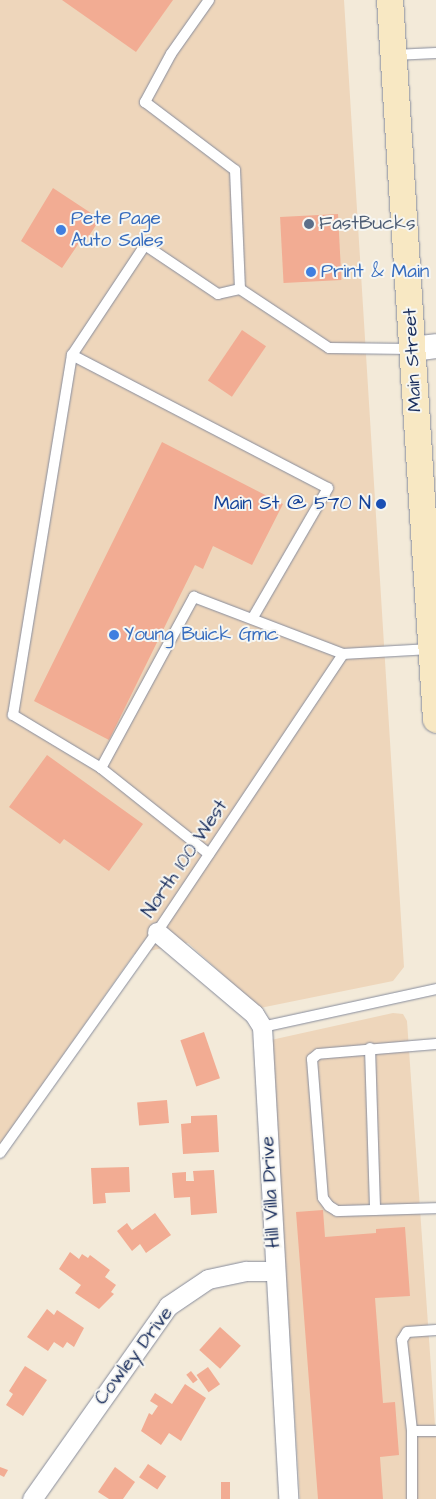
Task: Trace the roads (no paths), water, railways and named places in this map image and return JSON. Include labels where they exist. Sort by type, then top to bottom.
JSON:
[{"type":"main road","name":"Main Street","points":[[390,0],[393,55],[424,348],[436,720]]},
{"type":"street","points":[[157,932],[254,1014],[262,1027]]},
{"type":"street","name":"Hill Villa Drive","points":[[262,1027],[288,1499]]},
{"type":"street","name":"Cowley Drive","points":[[32,1499],[168,1306],[208,1279],[246,1271],[275,1271]]},
{"type":"lane","points":[[209,0],[171,54],[145,102],[234,170],[240,289]]},
{"type":"lane","points":[[393,55],[436,53]]},
{"type":"lane","points":[[209,854],[101,768],[13,715],[72,355],[145,245],[218,294],[240,289],[329,348],[424,348]]},
{"type":"lane","points":[[72,355],[328,488],[252,619]]},
{"type":"lane","points":[[101,768],[194,597],[343,654],[433,660]]},
{"type":"lane","name":"North 100 West","points":[[0,1153],[157,932],[343,654]]},
{"type":"lane","points":[[262,1027],[436,989]]},
{"type":"lane","points":[[436,1044],[370,1048],[318,1054],[312,1059],[323,1198],[336,1211],[436,1208]]},
{"type":"lane","points":[[370,1048],[375,1210]]},
{"type":"lane","points":[[412,1499],[412,1431],[402,1340],[407,1332],[436,1330]]},
{"type":"lane","points":[[412,1431],[436,1431]]},
{"type":"place","name":"FastBucks","points":[[309,224]]},
{"type":"place","name":"Pete Page Auto Sales","points":[[61,230]]},
{"type":"place","name":"Print & Main","points":[[311,272]]},
{"type":"place","name":"Main St @ 570 N","points":[[381,504]]},
{"type":"place","name":"Young Buick Gmc","points":[[114,635]]}]
